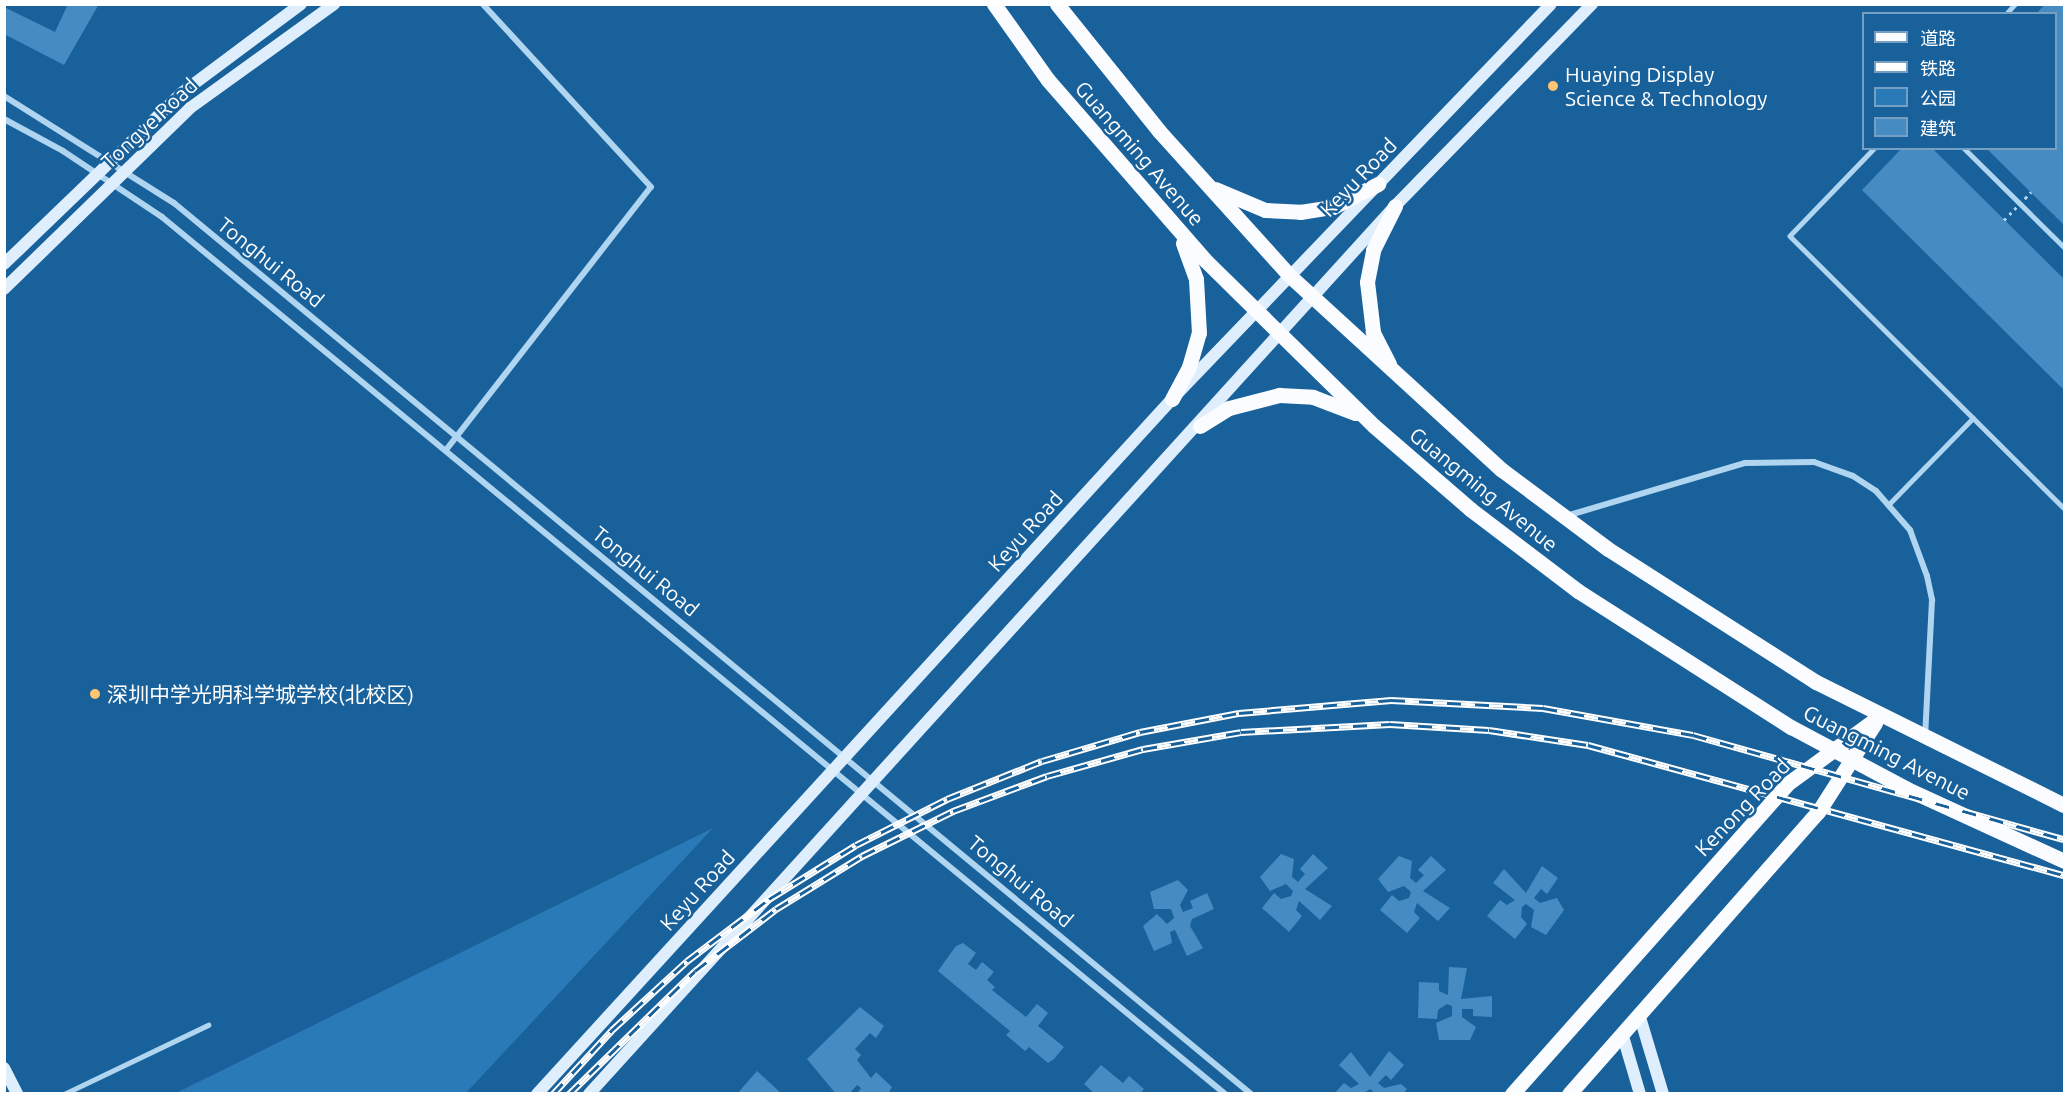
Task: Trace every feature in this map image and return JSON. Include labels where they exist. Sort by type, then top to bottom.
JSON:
[{"type":"main road","name":"Tongye Road","points":[[4,264],[183,92],[302,4]]},
{"type":"main road","name":"Tongye Road","points":[[4,289],[126,169],[217,87],[334,4]]},
{"type":"main road","name":"Guangming Avenue","points":[[994,4],[1048,80],[1164,214],[1257,311],[1374,426],[1470,510],[1578,591],[1834,750],[2064,861]]},
{"type":"main road","name":"Guangming Avenue","points":[[1057,4],[1200,178],[1312,299],[1408,388],[1564,516],[1714,620],[1880,716],[2064,805]]},
{"type":"main road","name":"Keyu Road","points":[[537,1094],[1172,399],[1551,4]]},
{"type":"main road","points":[[589,1094],[1200,426],[1395,206],[1592,4]]},
{"type":"main road","points":[[1200,178],[1231,198],[1283,212],[1333,207],[1378,184]]},
{"type":"main road","points":[[1395,206],[1372,250],[1367,298],[1379,347],[1408,388]]},
{"type":"main road","points":[[1164,214],[1191,261],[1199,306],[1195,350],[1172,399]]},
{"type":"main road","points":[[1200,426],[1237,405],[1279,395],[1329,402],[1374,426]]},
{"type":"main road","points":[[1569,1094],[1818,812],[1880,716]]},
{"type":"main road","name":"Kenong Road","points":[[1512,1094],[1787,784],[1880,716]]},
{"type":"main road","points":[[1639,1014],[1664,1094]]},
{"type":"main road","points":[[1622,1033],[1640,1094]]},
{"type":"main road","points":[[4,1068],[17,1094]]},
{"type":"street","points":[[446,450],[651,188],[483,4]]},
{"type":"street","name":"Tonghui Road","points":[[4,96],[126,169],[456,436],[1251,1094]]},
{"type":"street","name":"Tonghui Road","points":[[4,119],[98,173],[162,217],[1225,1094]]},
{"type":"street","points":[[1564,516],[1769,459],[1833,468],[1853,476],[1889,504],[1921,551],[1932,600],[1925,739]]},
{"type":"lane","points":[[1873,150],[1790,236],[2064,508]]},
{"type":"lane","points":[[1966,150],[2064,247]]},
{"type":"lane","points":[[1889,504],[1974,418]]},
{"type":"lane","points":[[64,1094],[208,1025]]},
{"type":"path","points":[[2004,220],[2031,192]]},
{"type":"green space","points":[[713,828],[466,1093],[176,1093]]},
{"type":"building","points":[[68,4],[99,4],[64,65],[4,34],[4,7],[55,32]]},
{"type":"building","points":[[2045,4],[2064,4],[2064,225],[1988,150],[2057,150],[2057,12],[2038,12]]},
{"type":"building","points":[[1900,150],[1934,150],[2064,279],[2064,390],[1862,190]]},
{"type":"building","points":[[1281,854],[1294,859],[1292,877],[1298,882],[1305,874],[1300,869],[1313,854],[1328,868],[1305,889],[1332,906],[1320,920],[1299,901],[1296,910],[1302,916],[1289,932],[1262,908],[1274,893],[1281,899],[1291,896],[1293,891],[1286,884],[1270,891],[1260,877]]},
{"type":"building","points":[[1399,856],[1412,861],[1410,878],[1416,883],[1424,875],[1418,870],[1431,856],[1446,870],[1423,891],[1450,908],[1438,921],[1417,903],[1414,912],[1420,918],[1407,933],[1380,910],[1392,895],[1399,901],[1409,898],[1411,892],[1404,886],[1388,892],[1378,879]]},
{"type":"building","points":[[1542,866],[1558,878],[1547,894],[1541,889],[1534,898],[1540,903],[1557,898],[1564,910],[1546,935],[1531,927],[1534,910],[1526,904],[1522,907],[1521,917],[1527,924],[1515,939],[1487,916],[1500,900],[1507,905],[1515,900],[1493,883],[1504,869],[1526,893]]},
{"type":"building","points":[[1178,880],[1188,890],[1180,905],[1183,912],[1193,908],[1190,901],[1207,893],[1214,909],[1192,919],[1190,926],[1203,948],[1187,956],[1175,930],[1170,932],[1172,943],[1154,951],[1143,926],[1157,914],[1167,924],[1174,918],[1171,909],[1154,909],[1150,892]]},
{"type":"building","points":[[963,943],[976,953],[968,964],[976,970],[982,962],[994,972],[987,980],[995,987],[992,990],[1026,1017],[1037,1004],[1048,1013],[1038,1026],[1064,1047],[1054,1059],[1048,1063],[1029,1047],[1025,1051],[1006,1035],[1010,1031],[938,971],[956,946]]},
{"type":"building","points":[[1449,967],[1467,968],[1461,999],[1492,996],[1492,1017],[1473,1016],[1473,1009],[1462,1009],[1462,1017],[1476,1027],[1470,1040],[1439,1040],[1436,1023],[1452,1016],[1452,1006],[1447,1004],[1438,1010],[1437,1019],[1418,1018],[1419,982],[1439,983],[1439,991],[1448,995]]},
{"type":"building","points":[[860,1007],[884,1026],[876,1038],[870,1033],[855,1049],[861,1055],[857,1060],[871,1078],[876,1072],[892,1087],[888,1094],[857,1094],[861,1088],[857,1085],[849,1094],[836,1094],[807,1059]]},
{"type":"building","points":[[1389,1051],[1404,1065],[1391,1080],[1386,1075],[1378,1083],[1384,1088],[1401,1084],[1407,1089],[1403,1094],[1376,1094],[1370,1089],[1363,1094],[1334,1094],[1344,1083],[1351,1088],[1359,1084],[1339,1065],[1351,1052],[1370,1077]]},
{"type":"building","points":[[1101,1065],[1123,1083],[1129,1076],[1144,1089],[1140,1094],[1095,1094],[1084,1084]]},
{"type":"building","points":[[757,1071],[782,1094],[737,1094]]},
{"type":"railway","points":[[553,1094],[612,1030],[687,961],[769,899],[856,845],[947,799],[1042,761],[1140,732],[1239,713],[1391,700],[1543,708],[1693,735],[2064,839]]},
{"type":"railway","points":[[569,1094],[695,971],[776,909],[862,856],[953,811],[1047,776],[1143,749],[1241,732],[1390,724],[1489,730],[1588,745],[2064,875]]},
{"type":"place","name":"Huaying Display Science & Technology","points":[[1553,86]]},
{"type":"place","name":"深圳中学光明科学城学校(北校区)","points":[[95,694]]}]
